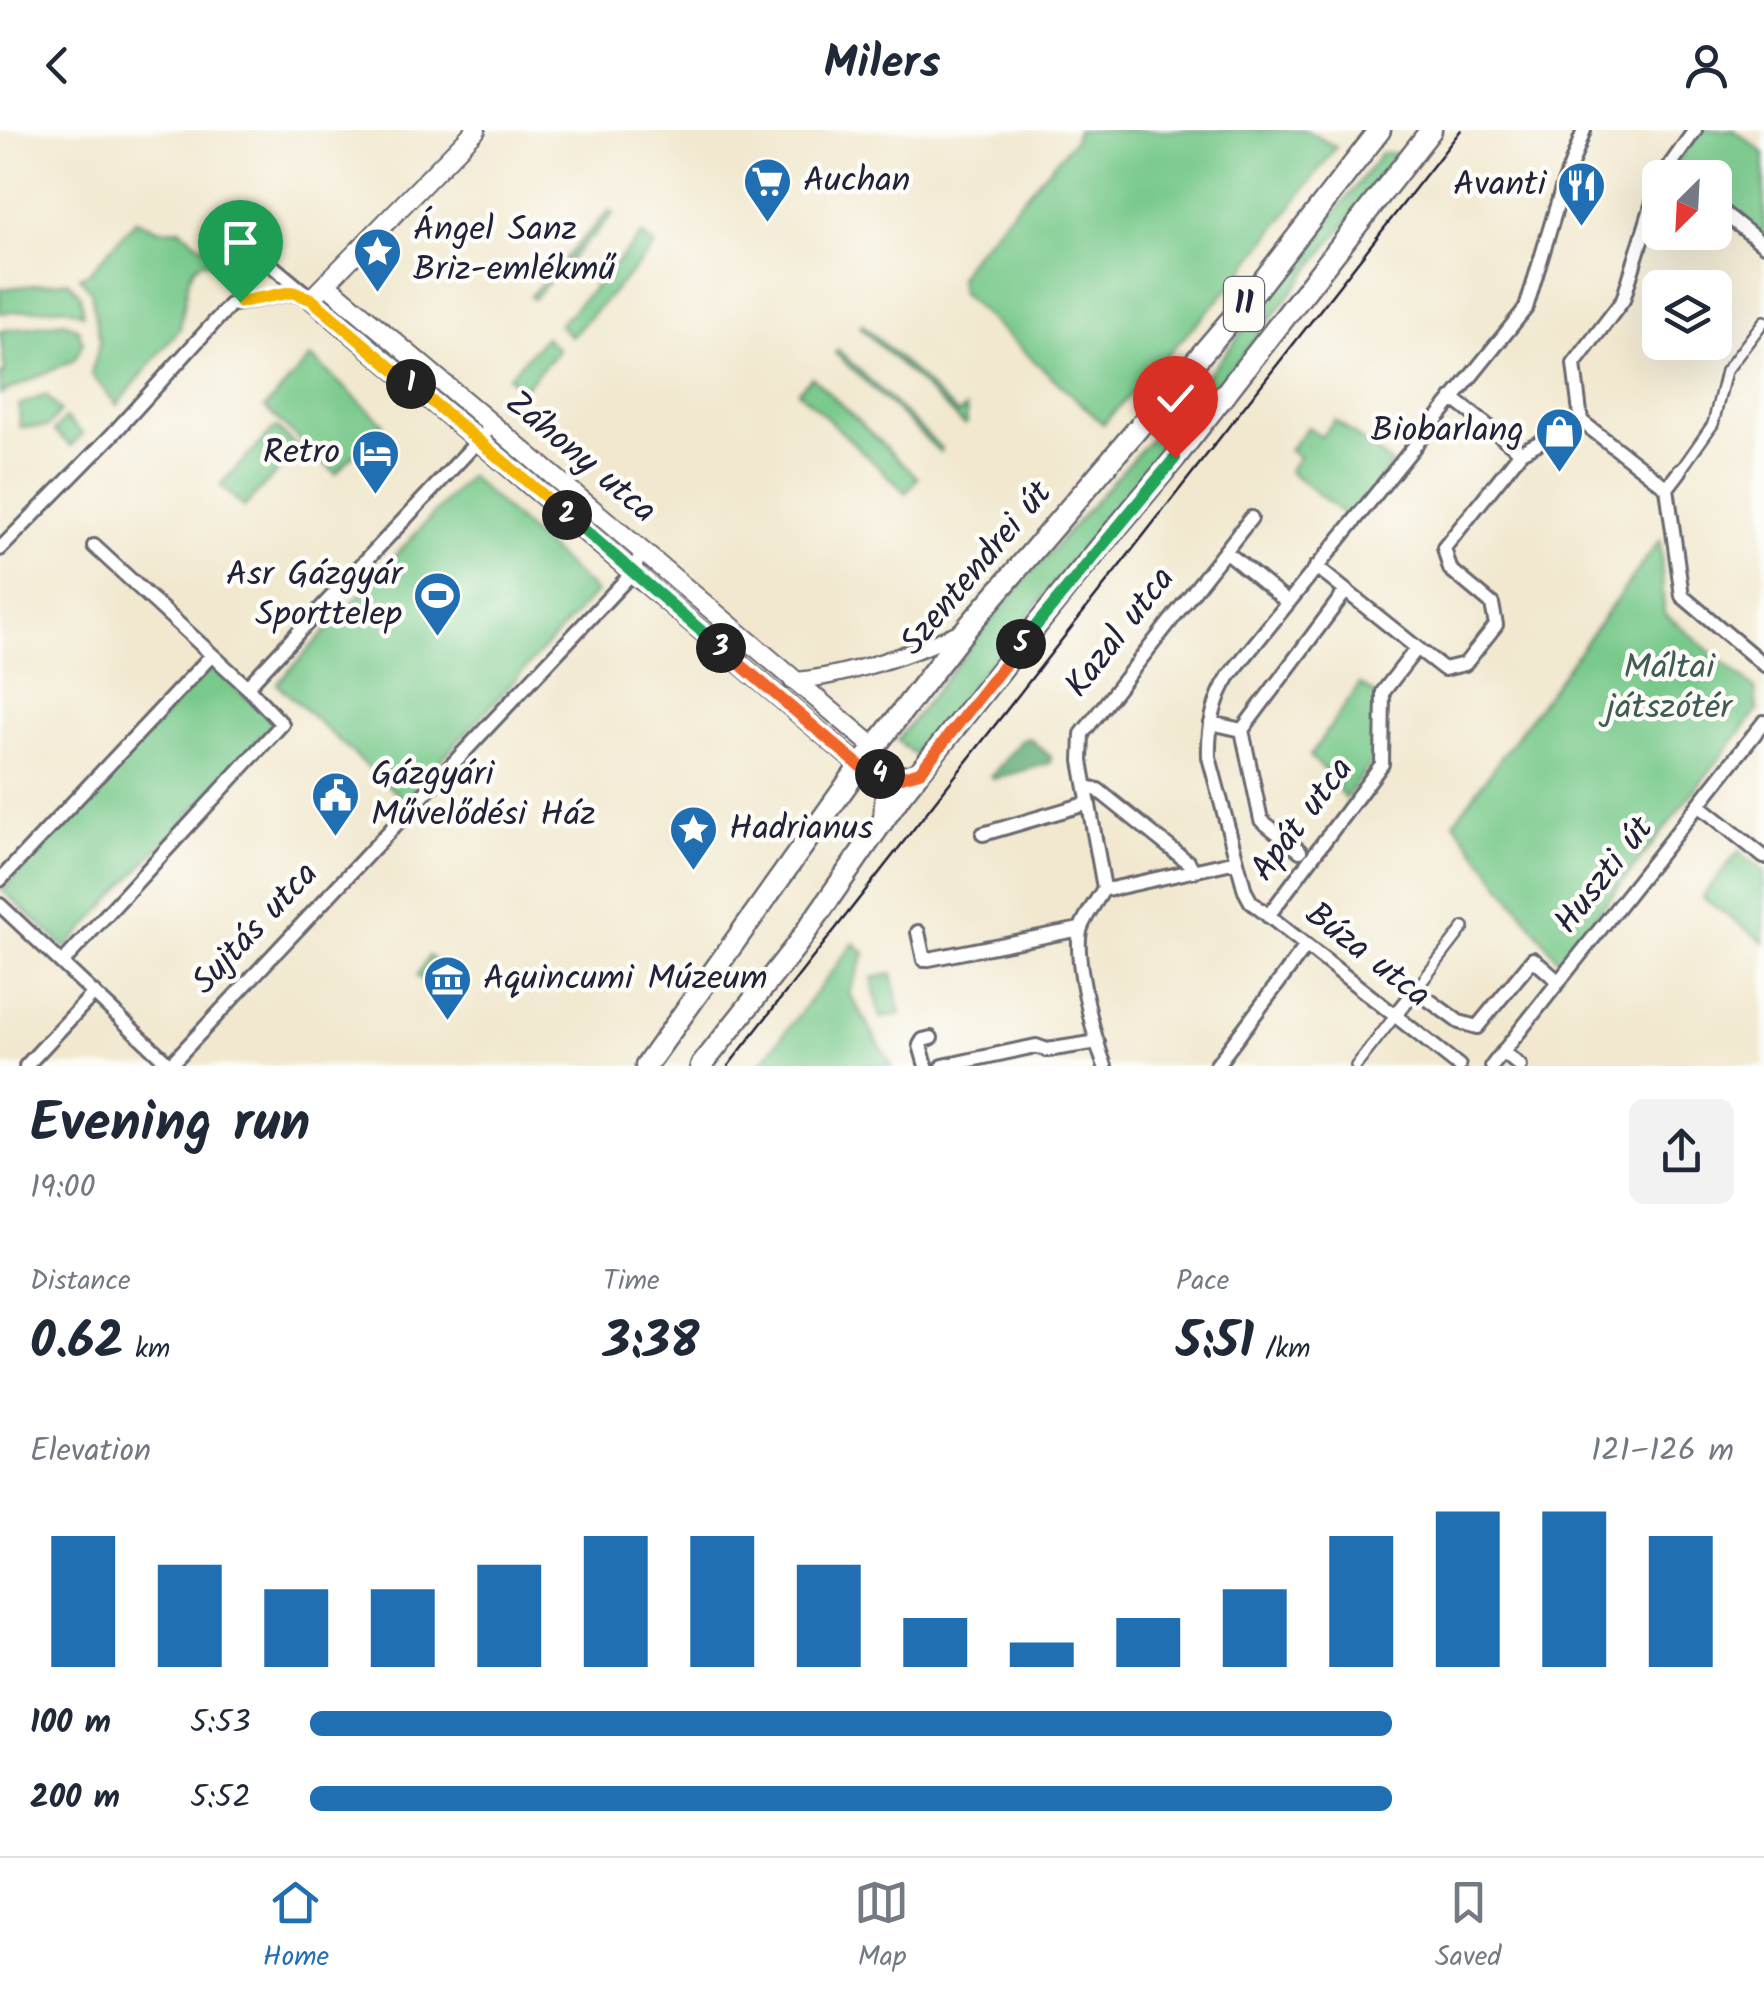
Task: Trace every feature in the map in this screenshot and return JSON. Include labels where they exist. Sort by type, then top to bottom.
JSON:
[{"type":"main road","points":[[311,299],[476,130]]},
{"type":"main road","name":"Szentendrei út","points":[[646,1066],[860,766],[966,629],[1248,300],[1380,130]]},
{"type":"main road","name":"11","points":[[701,1066],[796,946],[920,772],[1175,458],[1431,130]]},
{"type":"main road","name":"Záhony utca","points":[[326,284],[634,572],[860,766],[902,777],[920,772]]},
{"type":"main road","name":"Záhony utca","points":[[311,299],[641,552],[874,747],[886,774],[883,820]]},
{"type":"street","name":"Búza utca","points":[[1459,1066],[1248,897],[1209,756],[1212,723],[1221,688],[1286,602],[1526,308],[1584,130]]},
{"type":"street","points":[[1673,160],[1695,130]]},
{"type":"street","points":[[1732,220],[1764,245]]},
{"type":"street","name":"Záhony utca","points":[[229,230],[311,299]]},
{"type":"street","points":[[1642,240],[1623,300],[1574,364],[1581,421],[1667,488],[1682,596],[1764,665]]},
{"type":"street","points":[[0,550],[230,305],[292,292],[311,299]]},
{"type":"street","points":[[1667,488],[1714,424],[1726,372],[1764,320]]},
{"type":"street","points":[[1452,398],[1521,452]]},
{"type":"street","points":[[1316,567],[1444,669],[1465,664],[1496,625],[1492,604],[1450,569],[1444,548],[1521,452],[1581,421]]},
{"type":"street","points":[[247,687],[486,434]]},
{"type":"street","name":"Kazal utca","points":[[1104,888],[1080,744],[1087,724],[1251,518]]},
{"type":"street","points":[[62,963],[282,724],[94,546]]},
{"type":"street","points":[[1225,551],[1286,602]]},
{"type":"street","name":"Sujtás utca","points":[[170,1065],[634,572],[641,552]]},
{"type":"street","points":[[634,572],[665,574]]},
{"type":"street","points":[[1300,850],[1261,820],[1242,730],[1345,592]]},
{"type":"street","points":[[792,681],[819,678],[887,658],[966,629]]},
{"type":"street","name":"Apát utca","points":[[1268,916],[1382,764],[1383,692],[1417,648]]},
{"type":"street","points":[[0,880],[212,655]]},
{"type":"street","name":"Huszti út","points":[[1492,1066],[1764,722]]},
{"type":"street","points":[[1212,723],[1242,730]]},
{"type":"street","points":[[1087,787],[1098,790],[1194,871]]},
{"type":"street","points":[[983,834],[1089,803]]},
{"type":"street","points":[[1699,805],[1764,857]]},
{"type":"street","points":[[1105,1066],[1079,957],[1080,929],[1104,888],[1238,861]]},
{"type":"street","points":[[0,904],[170,1065]]},
{"type":"street","points":[[1356,1066],[1464,927]]},
{"type":"street","points":[[918,932],[924,960],[1080,929]]},
{"type":"street","points":[[1216,1066],[1306,946]]},
{"type":"street","points":[[1411,996],[1422,995],[1472,1027],[1483,1023],[1533,960],[1559,982]]},
{"type":"street","points":[[26,1066],[94,993]]},
{"type":"street","points":[[926,1066],[920,1046],[931,1038]]},
{"type":"street","points":[[943,1066],[1036,1046],[1047,1050],[1098,1042]]},
{"type":"street","points":[[1503,1052],[1520,1066]]},
{"type":"green space","points":[[1077,130],[1305,130],[1336,147],[1235,282],[1103,424],[961,293],[959,278],[967,262],[1074,140]]},
{"type":"green space","points":[[1700,130],[1734,130],[1764,153],[1764,241],[1732,215],[1732,160],[1678,160]]},
{"type":"green space","points":[[1382,153],[1400,154],[1178,438],[1104,522],[915,755],[897,740],[999,610],[1220,360]]},
{"type":"green space","points":[[609,211],[613,214],[533,299],[530,296]]},
{"type":"green space","points":[[136,220],[160,230],[180,229],[200,245],[228,247],[249,262],[202,262],[194,267],[180,328],[117,405],[91,374],[100,342],[91,291],[79,277],[89,273]]},
{"type":"green space","points":[[642,235],[655,247],[571,337],[559,325]]},
{"type":"green space","points":[[68,281],[80,295],[83,314],[64,307],[0,313],[0,289]]},
{"type":"green space","points":[[65,322],[78,329],[83,343],[74,360],[0,394],[0,374],[5,373],[0,331]]},
{"type":"green space","points":[[862,324],[958,414],[966,408],[967,423],[964,425],[860,327]]},
{"type":"green space","points":[[545,337],[559,350],[522,390],[508,377]]},
{"type":"green space","points":[[838,350],[942,449],[940,452],[835,353]]},
{"type":"green space","points":[[311,357],[383,423],[336,474],[265,408]]},
{"type":"green space","points":[[812,377],[918,478],[906,493],[798,391]]},
{"type":"green space","points":[[46,395],[60,411],[48,427],[20,427],[19,405]]},
{"type":"green space","points":[[65,418],[83,434],[71,446],[54,431]]},
{"type":"green space","points":[[1335,420],[1392,464],[1350,519],[1289,471],[1299,457],[1289,450],[1308,427],[1321,437]]},
{"type":"green space","points":[[276,427],[299,449],[244,507],[220,485]]},
{"type":"green space","name":"Asr Gázgyár Sporttelep","points":[[469,476],[596,592],[404,800],[277,684]]},
{"type":"green space","name":"Máltai játszótér","points":[[1660,540],[1664,613],[1755,689],[1757,711],[1560,962],[1454,822]]},
{"type":"green space","points":[[211,665],[274,723],[66,948],[2,890]]},
{"type":"green space","points":[[1360,684],[1376,695],[1373,760],[1345,799],[1331,777],[1310,756]]},
{"type":"green space","points":[[1029,738],[1051,757],[1050,763],[991,777],[1020,741]]},
{"type":"green space","points":[[1739,851],[1764,871],[1764,942],[1702,897]]},
{"type":"green space","points":[[854,943],[865,953],[849,993],[892,1066],[759,1066]]},
{"type":"green space","points":[[429,956],[448,970],[433,990],[417,976]]},
{"type":"green space","points":[[892,974],[901,1014],[880,1018],[872,978]]},
{"type":"tram line","points":[[728,1066],[1461,130]]},
{"type":"place","name":"Auchan","points":[[768,224]]},
{"type":"place","name":"Avanti","points":[[1581,228]]},
{"type":"place","name":"Ángel Sanz Briz-emlékmű","points":[[378,294]]},
{"type":"place","name":"Biobarlang","points":[[1559,474]]},
{"type":"place","name":"Retro","points":[[375,496]]},
{"type":"place","name":"Asr Gázgyár Sporttelep","points":[[437,638]]},
{"type":"place","name":"Gázgyári Művelődési Ház","points":[[336,838]]},
{"type":"place","name":"Hadrianus","points":[[694,872]]},
{"type":"place","name":"Aquincumi Múzeum","points":[[448,1022]]},
{"type":"route","points":[[240,302],[292,292],[311,299],[845,754],[875,773],[902,777],[920,772],[1175,458]]}]
